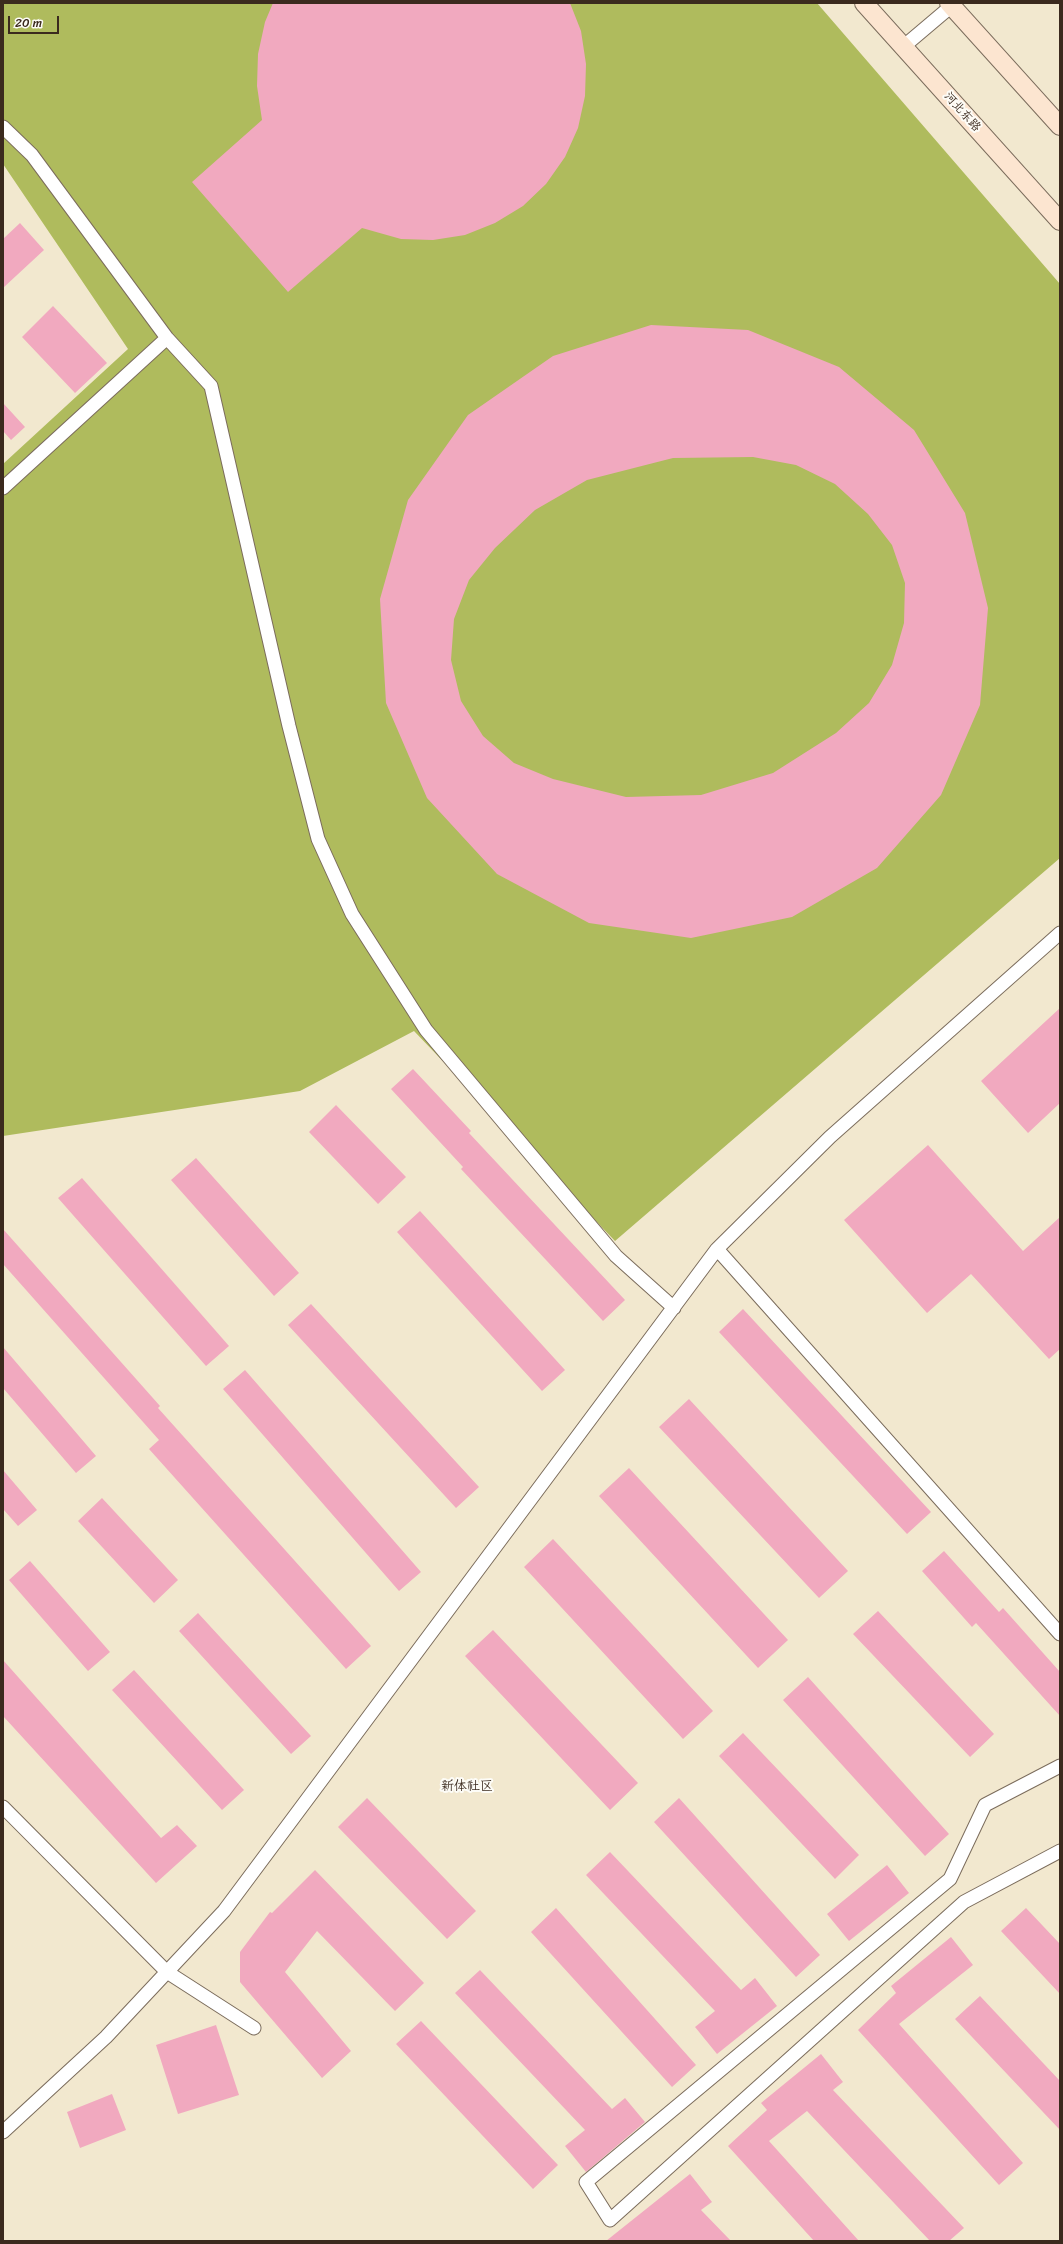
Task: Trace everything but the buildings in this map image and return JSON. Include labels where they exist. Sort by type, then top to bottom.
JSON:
[{"type":"main road","name":"河北东路","points":[[864,3],[1060,221]]},
{"type":"main road","points":[[952,4],[1060,126]]},
{"type":"street","points":[[902,47],[952,4]]},
{"type":"street","points":[[3,127],[32,155],[167,338],[211,386],[289,726],[318,839],[352,914],[426,1030],[616,1256],[674,1308]]},
{"type":"street","points":[[3,488],[167,338]]},
{"type":"street","points":[[3,2132],[106,2037],[224,1911],[717,1249],[830,1137],[1060,933]]},
{"type":"street","points":[[717,1249],[1060,1634]]},
{"type":"street","points":[[1060,1766],[985,1805],[950,1879],[586,2182],[610,2220],[964,1902],[1060,1851]]},
{"type":"street","points":[[3,1807],[167,1972],[254,2028]]},
{"type":"green space","points":[[3,3],[817,3],[1060,284],[1060,858],[615,1241],[414,1031],[300,1091],[3,1136],[3,464],[128,349],[3,164]]},
{"type":"district","name":"新体社区","points":[[467,1787]]}]
